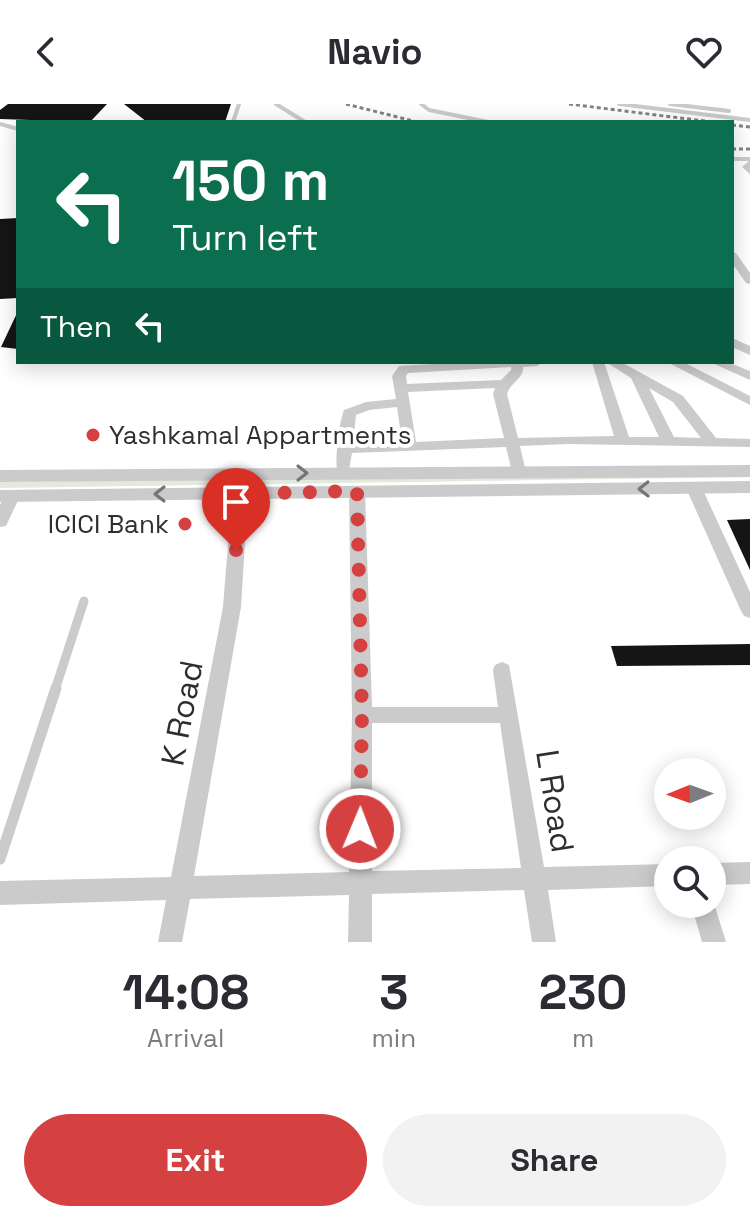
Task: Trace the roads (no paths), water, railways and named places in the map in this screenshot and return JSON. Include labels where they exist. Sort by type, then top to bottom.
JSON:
[{"type":"street","points":[[750,161],[746,167],[750,171]]},
{"type":"street","points":[[734,258],[750,281]]},
{"type":"street","points":[[410,447],[401,372],[413,365],[464,364]]},
{"type":"street","points":[[516,364],[518,371],[500,394],[519,472]]},
{"type":"street","points":[[599,364],[623,441]]},
{"type":"street","points":[[616,364],[678,399],[712,443]]},
{"type":"street","points":[[677,364],[750,401]]},
{"type":"street","points":[[721,364],[750,376]]},
{"type":"street","points":[[636,375],[669,442]]},
{"type":"street","points":[[343,472],[349,413],[402,395],[505,384]]},
{"type":"street","points":[[345,449],[623,441],[750,443]]},
{"type":"street","points":[[0,476],[750,471]]},
{"type":"street","name":"K Road","points":[[170,942],[232,607],[240,494],[245,473]]},
{"type":"street","points":[[0,522],[6,496],[750,487]]},
{"type":"street","points":[[694,488],[750,611]]},
{"type":"street","points":[[357,491],[362,715],[360,942]]},
{"type":"street","name":"L Road","points":[[502,670],[544,942]]},
{"type":"street","points":[[362,715],[508,715]]},
{"type":"street","points":[[726,874],[750,873]]},
{"type":"street","points":[[0,893],[359,886],[654,875]]},
{"type":"street","points":[[707,918],[714,942]]},
{"type":"lane","points":[[276,104],[302,120]]},
{"type":"lane","points":[[421,104],[429,110],[478,120]]},
{"type":"lane","points":[[619,104],[750,117]]},
{"type":"lane","points":[[670,104],[750,117]]},
{"type":"lane","points":[[0,859],[84,601]]},
{"type":"railway","points":[[346,104],[409,120]]},
{"type":"railway","points":[[569,104],[696,120]]},
{"type":"railway","points":[[734,125],[750,127]]},
{"type":"railway","points":[[734,149],[750,149]]},
{"type":"place","name":"Yashkamal Appartments","points":[[93,435]]},
{"type":"place","name":"ICICI Bank","points":[[185,524]]}]
